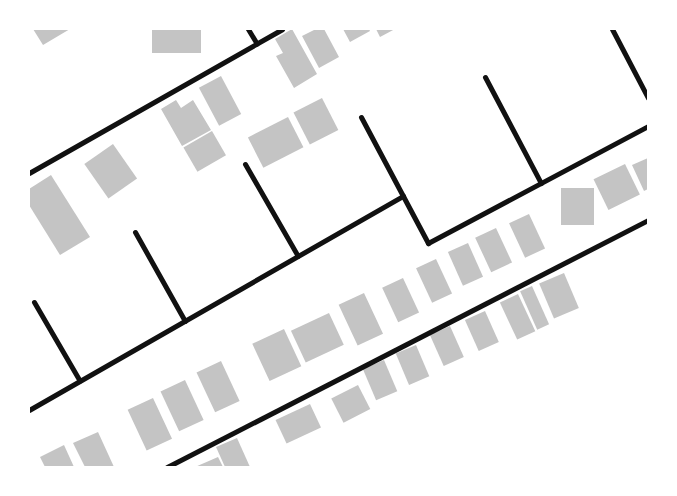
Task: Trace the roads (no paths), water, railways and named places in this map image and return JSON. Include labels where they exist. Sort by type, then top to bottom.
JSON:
[{"type":"street","points":[[248,29],[257,44]]},
{"type":"street","points":[[29,173],[282,29]]},
{"type":"street","points":[[612,29],[648,98]]},
{"type":"street","points":[[485,77],[541,183]]},
{"type":"street","points":[[361,117],[428,243],[648,126]]},
{"type":"street","points":[[245,164],[298,256]]},
{"type":"street","points":[[29,410],[403,196]]},
{"type":"street","points":[[167,467],[648,220]]},
{"type":"street","points":[[135,232],[185,321]]},
{"type":"street","points":[[34,302],[80,381]]}]
